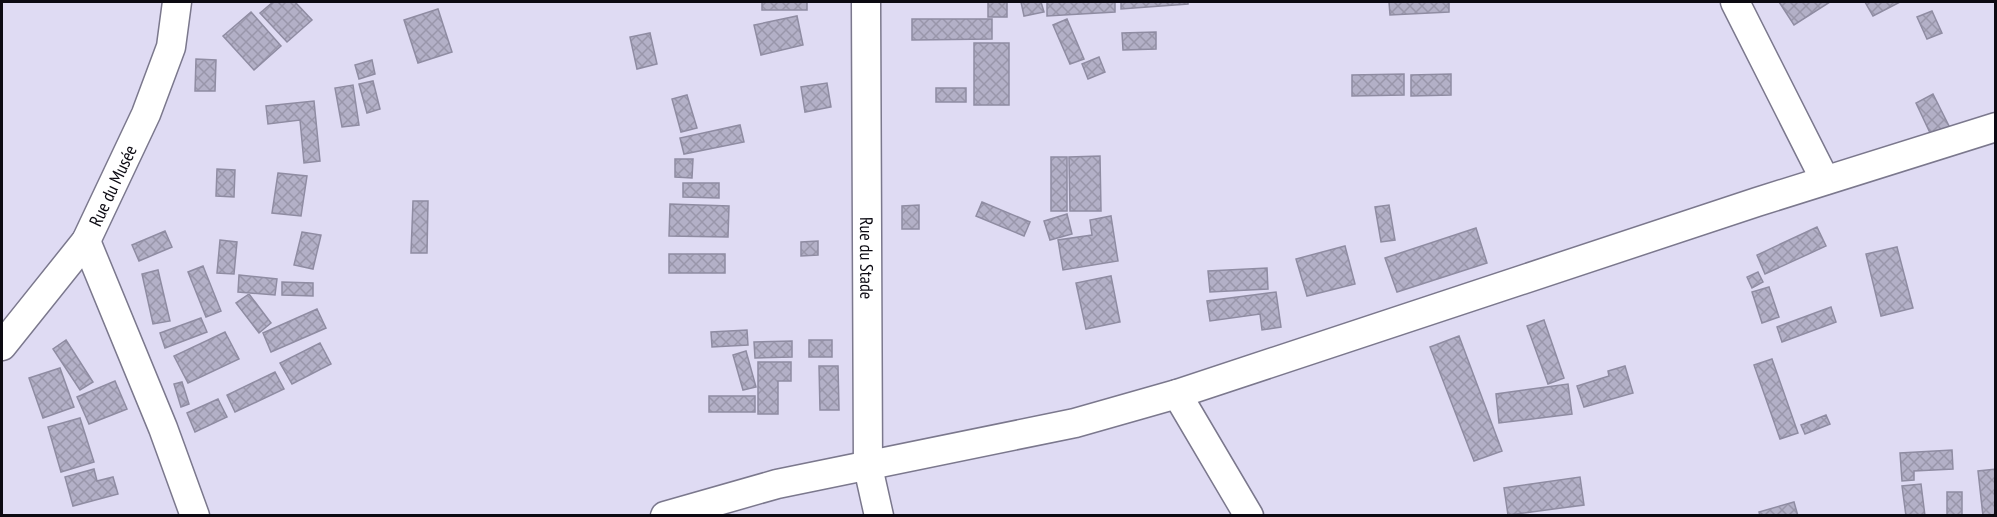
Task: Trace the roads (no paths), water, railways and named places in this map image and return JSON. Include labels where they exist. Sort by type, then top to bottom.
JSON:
[{"type":"street","name":"Rue du Musée","points":[[2,346],[86,241],[146,114],[171,47],[177,2]]},
{"type":"street","name":"Rue du Stade","points":[[866,2],[868,467],[879,516]]},
{"type":"street","points":[[1735,2],[1825,180]]},
{"type":"street","points":[[665,516],[777,484],[1076,423],[1177,394],[1825,180],[1995,127]]},
{"type":"street","points":[[86,241],[163,428],[195,516]]},
{"type":"street","points":[[1177,394],[1249,516]]}]
